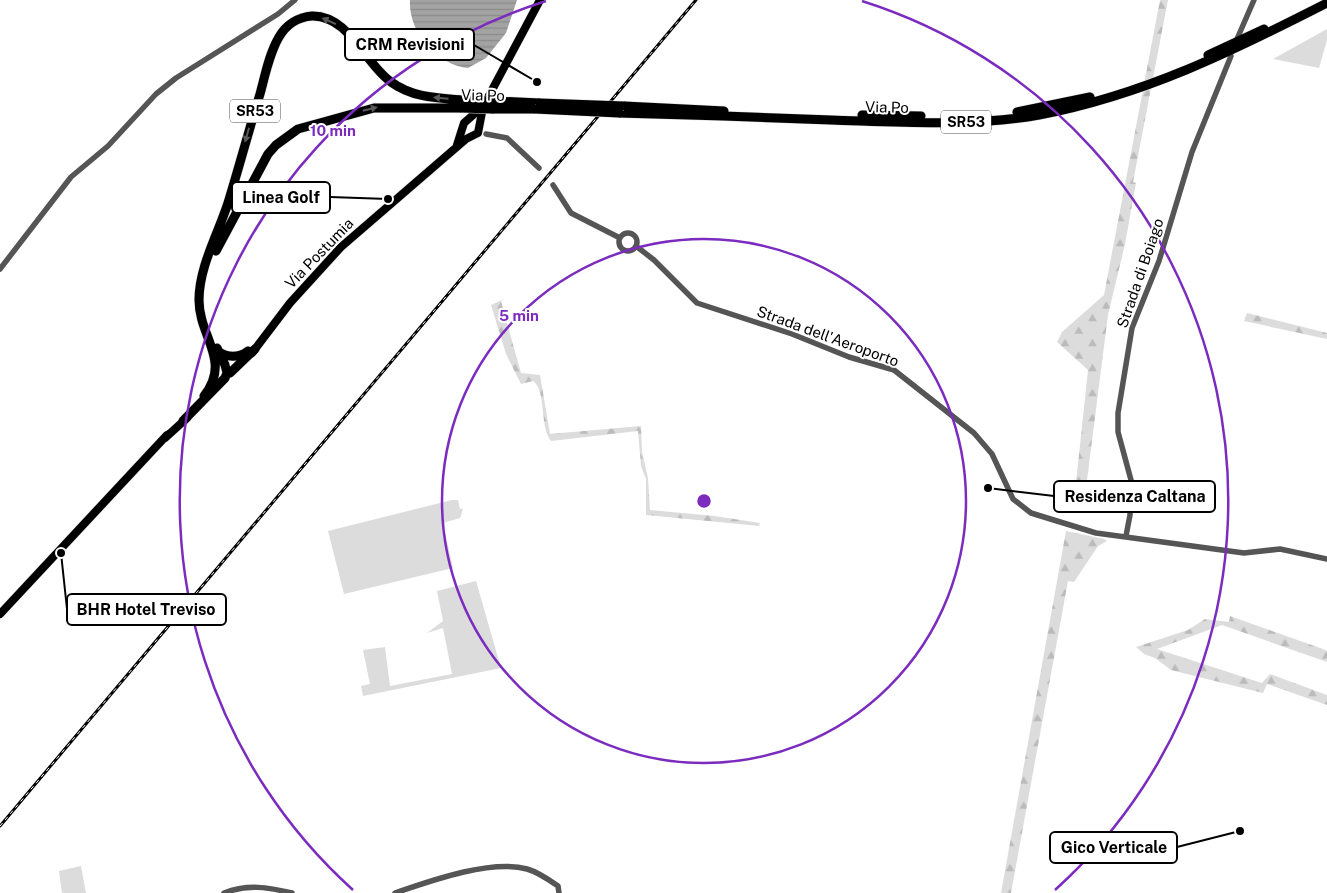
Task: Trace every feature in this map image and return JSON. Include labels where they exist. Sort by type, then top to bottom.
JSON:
[{"type":"highway","name":"Via Po","points":[[622,110],[923,116],[972,116],[1019,112],[1105,94],[1181,68],[1320,0]]},
{"type":"highway","name":"Via Po","points":[[216,353],[200,314],[199,301],[202,281],[227,205],[266,71],[278,39],[284,29],[293,21],[319,17],[330,20],[348,34],[390,82],[418,96],[462,104],[887,122],[969,122],[1037,115],[1107,98],[1173,77],[1235,50],[1327,3]]},
{"type":"highway","name":"Via Po","points":[[216,353],[202,313],[205,278],[213,256],[268,154],[276,145],[298,129],[374,108],[462,104]]},
{"type":"highway","points":[[216,353],[233,356],[242,355],[252,350]]},
{"type":"highway","points":[[183,421],[225,378],[226,373],[230,373],[252,350]]},
{"type":"highway","name":"SR53","points":[[216,353],[221,370],[226,373]]},
{"type":"highway","name":"SR53","points":[[204,396],[214,380],[216,353]]},
{"type":"main road","points":[[476,131],[490,106],[540,0]]},
{"type":"main road","points":[[454,151],[460,139],[462,128],[468,120],[490,106]]},
{"type":"main road","points":[[468,120],[473,119],[476,131]]},
{"type":"main road","points":[[462,128],[464,133],[476,131]]},
{"type":"main road","name":"Via Postumia","points":[[165,438],[252,350],[275,321],[350,239],[476,131]]},
{"type":"main road","name":"Via Postumia","points":[[0,614],[226,373]]},
{"type":"street","points":[[0,269],[71,177],[108,146],[156,94],[176,78],[278,14],[295,0]]},
{"type":"street","points":[[1237,39],[1254,0]]},
{"type":"street","name":"Strada di Boiago","points":[[1126,536],[1130,515],[1131,480],[1118,432],[1118,422],[1132,328],[1159,261],[1192,152],[1231,56]]},
{"type":"street","points":[[476,131],[507,138],[539,168]]},
{"type":"street","name":"Strada dell'Aeroporto","points":[[553,185],[571,213],[620,238]]},
{"type":"street","name":"Strada dell'Aeroporto","points":[[626,233],[633,234],[637,241],[636,246],[632,250],[623,250],[619,245],[620,238],[626,233]]},
{"type":"street","name":"Strada dell'Aeroporto","points":[[636,246],[654,260],[697,302],[792,334],[850,357],[894,370],[974,433],[992,454],[1013,499],[1022,508],[1070,527],[1096,533],[1244,553],[1280,549],[1327,559]]},
{"type":"street","points":[[395,893],[453,873],[510,866],[531,870],[558,886],[559,893]]},
{"type":"street","points":[[224,893],[238,888],[265,886],[292,893]]},
{"type":"green space","points":[[1160,0],[1168,0],[1133,182],[1136,183],[1125,244],[1108,315],[1085,496],[1075,492],[1088,370],[1057,342],[1062,332],[1104,295]]},
{"type":"green space","points":[[1327,29],[1327,40],[1319,68],[1273,59]]},
{"type":"green space","points":[[506,298],[501,301],[521,373],[540,375],[550,434],[641,426],[642,452],[648,478],[650,510],[715,516],[760,523],[759,526],[646,515],[646,479],[641,466],[638,431],[551,441],[547,434],[542,401],[537,386],[533,381],[521,384],[506,354],[491,305]]},
{"type":"green space","points":[[1247,313],[1327,333],[1327,339],[1244,321]]},
{"type":"green space","points":[[458,500],[460,509],[463,509],[460,518],[443,523],[453,568],[344,594],[328,531]]},
{"type":"green space","points":[[1066,531],[1107,541],[1098,546],[1074,582],[1068,581],[1011,893],[1001,893]]},
{"type":"green space","points":[[476,581],[501,668],[363,696],[361,686],[370,684],[363,650],[385,647],[390,686],[452,674],[443,628],[427,633],[443,621],[437,591]]},
{"type":"green space","points":[[1230,616],[1323,649],[1327,651],[1327,662],[1222,625],[1157,649],[1262,683],[1270,674],[1327,695],[1327,705],[1267,684],[1263,693],[1171,670],[1136,647],[1188,630],[1205,619],[1229,622]]},
{"type":"green space","points":[[81,866],[86,893],[62,893],[59,871]]},
{"type":"shaded area","points":[[410,0],[517,0],[506,33],[486,58],[468,68],[446,61],[435,54],[427,45],[419,35],[414,24]]},
{"type":"railway","points":[[0,826],[696,0]]},
{"type":"place","name":"CRM Revisioni","points":[[537,82]]},
{"type":"place","name":"Linea Golf","points":[[388,199]]},
{"type":"place","name":"Residenza Caltana","points":[[988,488]]},
{"type":"place","name":"BHR Hotel Treviso","points":[[61,553]]},
{"type":"place","name":"Gico Verticale","points":[[1240,831]]}]
